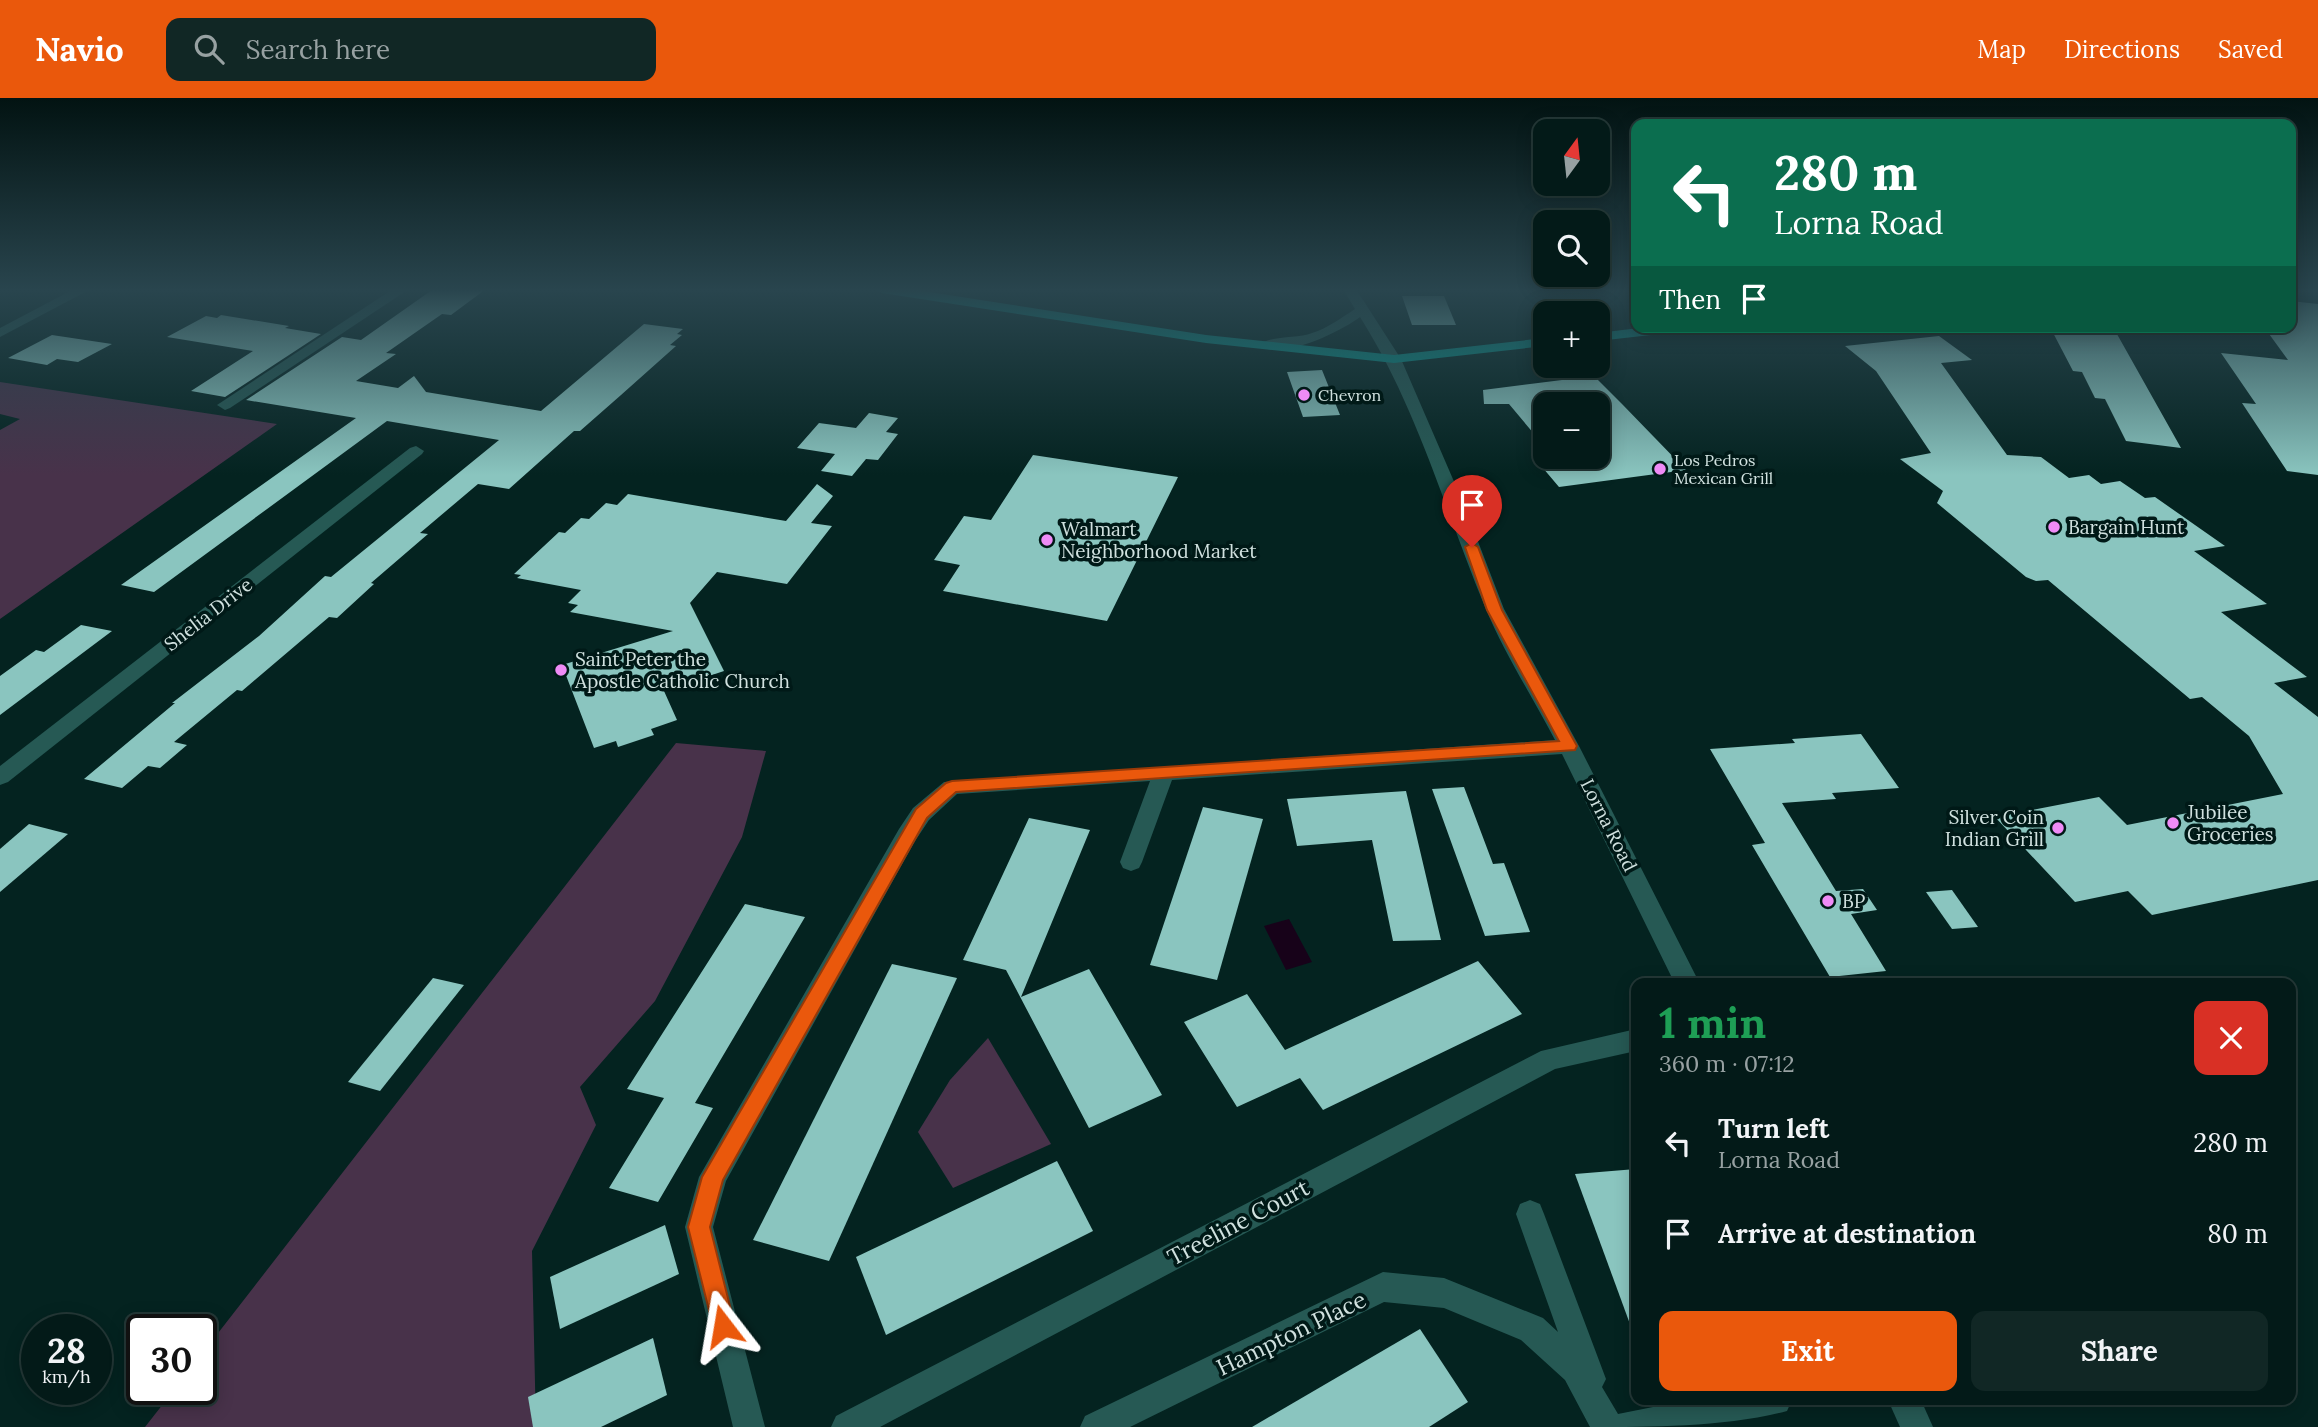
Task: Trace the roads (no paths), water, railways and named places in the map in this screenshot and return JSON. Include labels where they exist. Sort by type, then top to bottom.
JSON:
[{"type":"main road","points":[[1321,351],[1394,359],[1465,351]]},
{"type":"street","points":[[225,405],[308,351]]},
{"type":"street","name":"Lorna Road","points":[[1389,351],[1454,500],[1494,610],[1569,746],[1685,978]]},
{"type":"street","name":"Shelia Drive","points":[[0,777],[416,451]]},
{"type":"street","points":[[749,1427],[699,1227],[713,1177],[906,835],[921,814],[952,787],[1569,746]]},
{"type":"street","points":[[1131,862],[1164,773]]},
{"type":"street","name":"Treeline Court","points":[[847,1427],[1550,1059],[1631,1041]]},
{"type":"street","points":[[1530,1214],[1607,1427]]},
{"type":"street","name":"Hampton Place","points":[[1096,1427],[1383,1287],[1444,1293],[1532,1329],[1576,1369],[1607,1427]]},
{"type":"street","points":[[1626,1427],[1748,1405]]},
{"type":"street","points":[[1906,1405],[1917,1427]]},
{"type":"place","name":"Chevron","points":[[1304,395]]},
{"type":"place","name":"Los Pedros Mexican Grill","points":[[1660,469]]},
{"type":"place","name":"Bargain Hunt","points":[[2054,527]]},
{"type":"place","name":"Walmart Neighborhood Market","points":[[1047,540]]},
{"type":"place","name":"Saint Peter the Apostle Catholic Church","points":[[561,670]]},
{"type":"place","name":"Jubilee Groceries","points":[[2173,823]]},
{"type":"place","name":"Silver Coin Indian Grill","points":[[2058,828]]},
{"type":"place","name":"BP","points":[[1828,901]]}]
